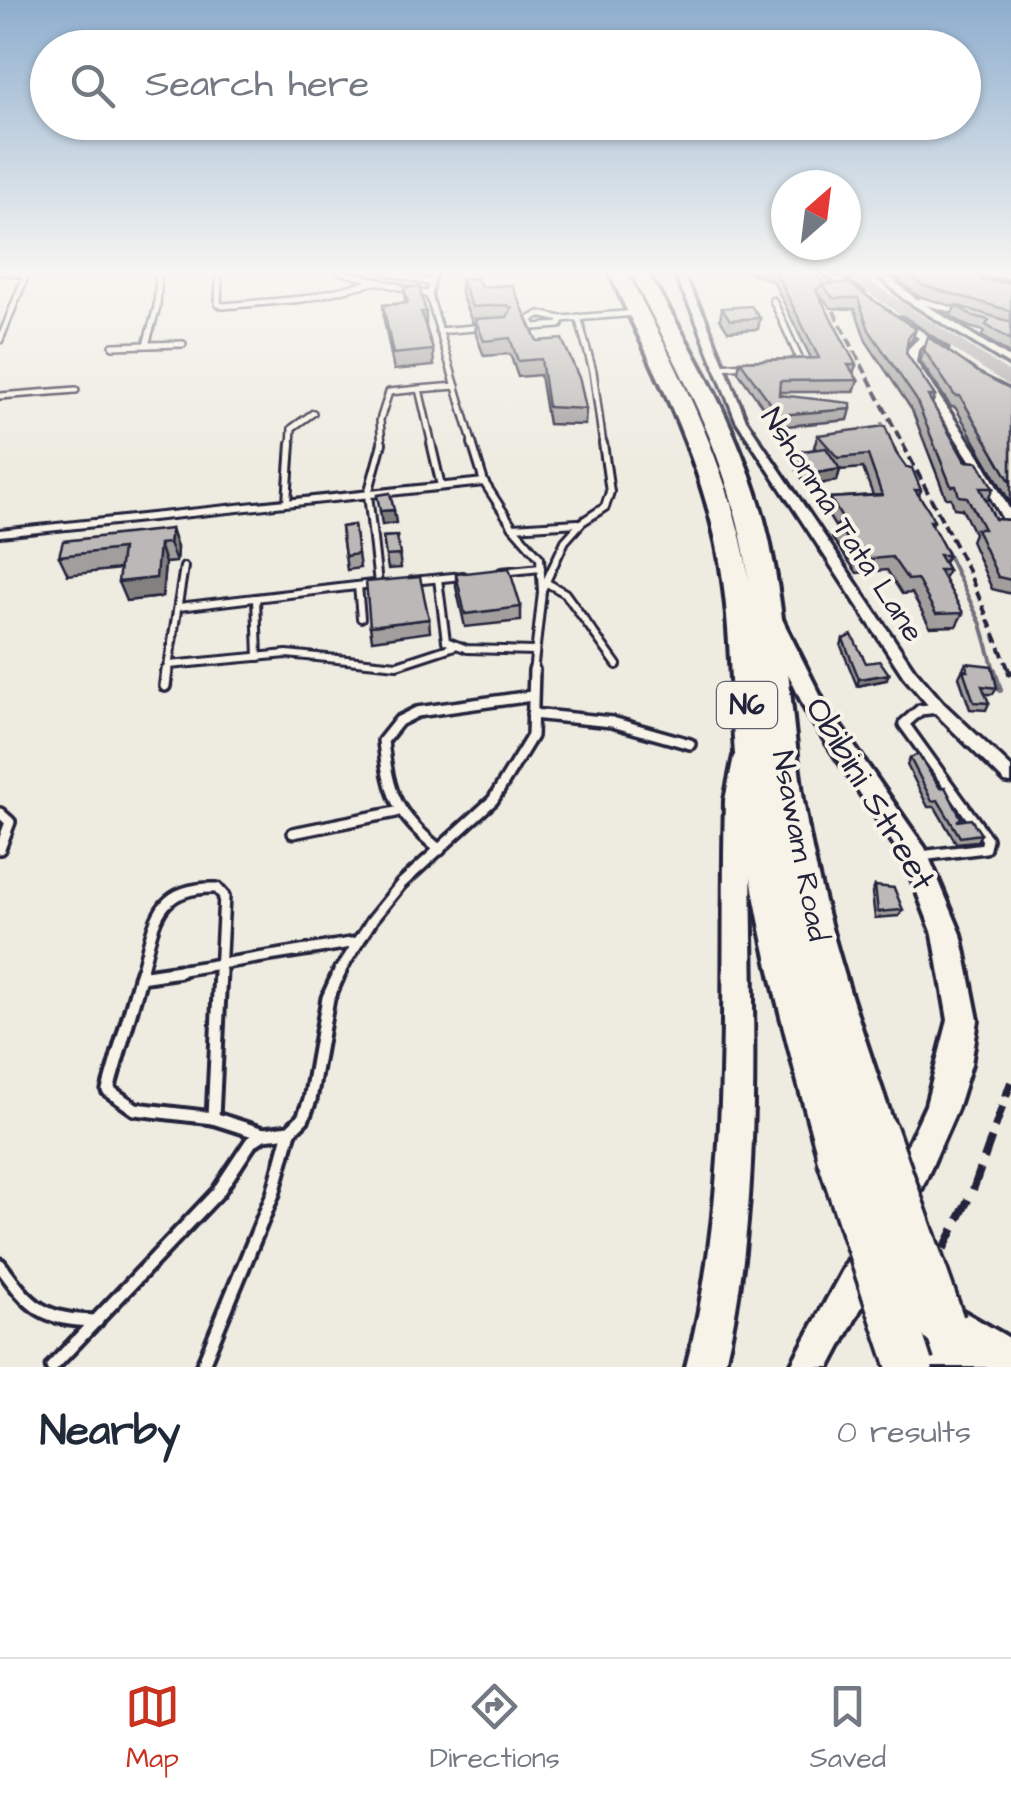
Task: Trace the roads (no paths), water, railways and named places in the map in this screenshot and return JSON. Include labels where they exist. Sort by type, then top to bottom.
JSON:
[{"type":"highway","name":"Nsawam Road","points":[[658,335],[727,531],[741,616],[748,720],[770,883],[804,1028],[950,1346]]},
{"type":"highway","name":"Nsawam Road","points":[[664,335],[718,422],[756,537],[794,848],[831,994],[857,1144],[910,1367]]},
{"type":"highway","points":[[950,1346],[978,1350],[1011,1365]]},
{"type":"street","name":"Nshonma Tata Lane","points":[[706,335],[741,420],[909,673],[939,708],[1011,777]]},
{"type":"street","points":[[922,335],[957,360]]},
{"type":"street","points":[[967,335],[1011,363]]},
{"type":"street","points":[[925,337],[913,349],[911,362],[976,460],[1011,523]]},
{"type":"street","name":"Obibini Street","points":[[768,611],[824,722],[916,856],[948,934],[963,1020],[955,1064],[918,1163],[808,1367]]},
{"type":"street","points":[[704,1367],[723,1278],[730,1200],[736,1079],[738,800],[748,720]]},
{"type":"lane","points":[[146,345],[149,335]]},
{"type":"lane","points":[[441,335],[484,482],[512,527],[540,558],[544,587]]},
{"type":"lane","points":[[202,1367],[273,1194],[290,1131],[303,1118],[310,1100],[328,998],[358,942],[401,884],[493,800],[532,736],[534,651],[544,587],[558,546],[580,522],[605,508],[610,492],[593,371],[583,335]]},
{"type":"lane","points":[[789,335],[799,358],[790,363]]},
{"type":"lane","points":[[113,346],[182,344]]},
{"type":"lane","points":[[717,366],[754,365]]},
{"type":"lane","points":[[378,584],[368,494],[382,446],[380,420],[386,395],[396,389],[456,386]]},
{"type":"lane","points":[[0,396],[76,390]]},
{"type":"lane","points":[[419,390],[440,486]]},
{"type":"lane","points":[[286,502],[292,428],[313,412]]},
{"type":"lane","points":[[0,532],[484,482]]},
{"type":"lane","points":[[512,527],[580,522]]},
{"type":"lane","points":[[165,686],[184,568]]},
{"type":"lane","points":[[490,573],[541,568]]},
{"type":"lane","points":[[408,581],[472,575]]},
{"type":"lane","points":[[438,578],[446,641],[455,646],[534,651]]},
{"type":"lane","points":[[179,607],[393,582]]},
{"type":"lane","points":[[358,586],[360,618]]},
{"type":"lane","points":[[544,587],[565,593],[617,666]]},
{"type":"lane","points":[[256,598],[258,658]]},
{"type":"lane","points":[[169,665],[301,654],[353,665],[402,666],[419,664],[455,646]]},
{"type":"lane","points":[[440,850],[396,812],[388,790],[384,742],[399,721],[417,712],[532,696]]},
{"type":"lane","points":[[916,856],[984,848],[987,838],[904,724],[920,710],[939,708]]},
{"type":"lane","points":[[532,714],[597,717],[690,744]]},
{"type":"lane","points":[[293,833],[396,812]]},
{"type":"lane","points":[[0,813],[10,822],[0,850]]},
{"type":"lane","points":[[213,1118],[224,896],[217,888],[184,887],[164,902],[108,1090],[135,1109],[213,1118],[263,1134],[290,1131]]},
{"type":"lane","points":[[140,977],[358,942]]},
{"type":"lane","points":[[52,1367],[218,1192],[252,1142],[263,1134]]},
{"type":"lane","points":[[0,1265],[28,1304],[54,1321],[97,1321]]},
{"type":"waterway","points":[[940,335],[1011,381]]},
{"type":"waterway","points":[[882,424],[898,457]]},
{"type":"waterway","points":[[946,551],[981,624],[995,673]]},
{"type":"waterway","points":[[994,670],[1000,690]]},
{"type":"railway","points":[[846,335],[967,568],[1010,673]]},
{"type":"railway","points":[[885,1367],[973,1190],[1011,1082]]}]
